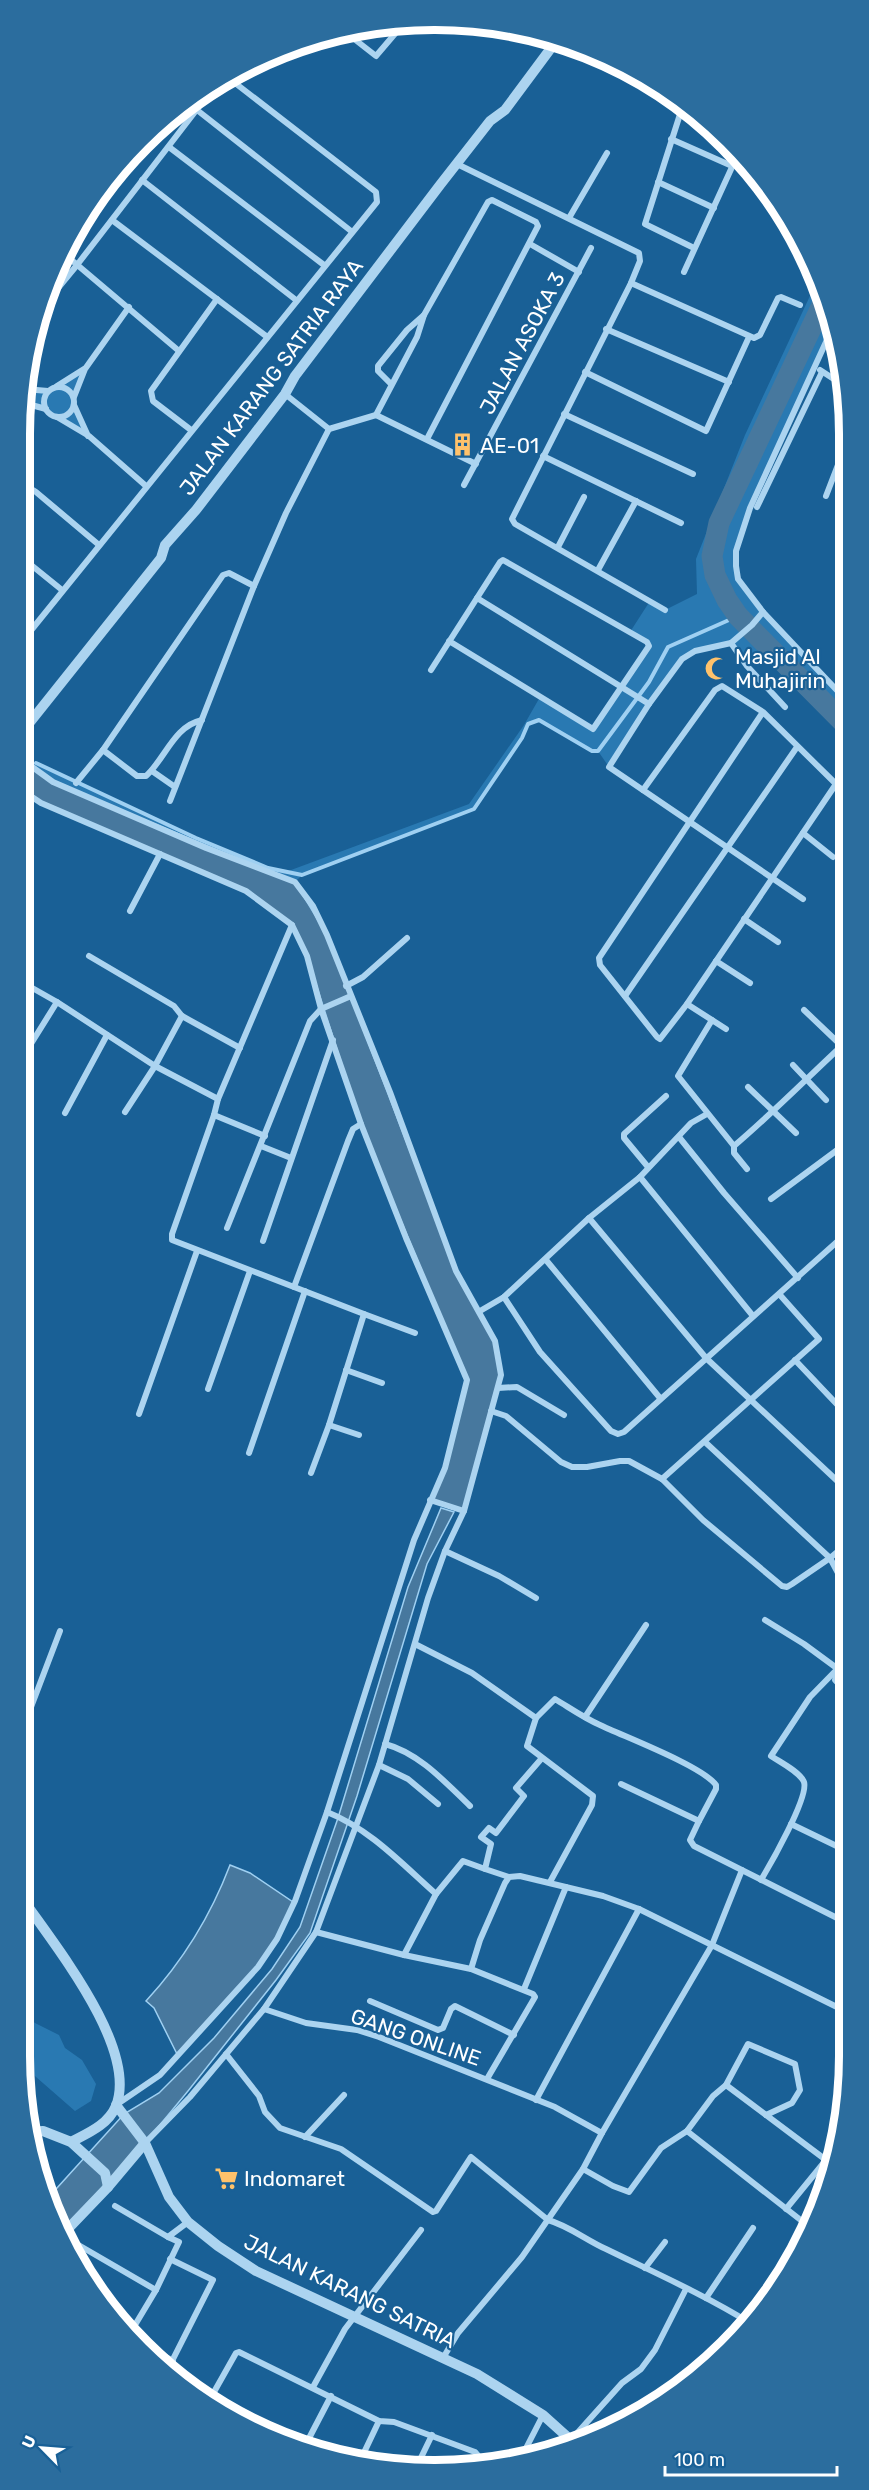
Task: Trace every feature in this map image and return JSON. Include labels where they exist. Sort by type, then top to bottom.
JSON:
[{"type":"street","points":[[354,39],[376,56],[397,32]]},
{"type":"street","name":"JALAN KARANG SATRIA RAYA","points":[[30,723],[161,558],[165,545],[196,510],[285,394],[295,376],[329,330],[490,121],[505,110],[552,47]]},
{"type":"street","points":[[30,627],[376,202],[376,192],[235,83]]},
{"type":"street","points":[[57,289],[199,106]]},
{"type":"street","points":[[196,110],[351,231]]},
{"type":"street","points":[[680,113],[645,224],[694,248]]},
{"type":"street","points":[[671,139],[732,166]]},
{"type":"street","points":[[169,147],[324,265]]},
{"type":"street","points":[[569,218],[607,153]]},
{"type":"street","points":[[684,272],[734,162]]},
{"type":"street","points":[[457,164],[637,251],[640,261],[631,283],[512,519],[515,524],[665,610]]},
{"type":"street","points":[[142,180],[296,300]]},
{"type":"street","points":[[658,182],[714,208]]},
{"type":"street","points":[[376,415],[417,337],[424,315],[489,201],[537,223],[530,244],[427,439]]},
{"type":"street","points":[[112,220],[266,336]]},
{"type":"street","points":[[530,244],[579,272]]},
{"type":"street","name":"JALAN ASOKA 3","points":[[464,485],[591,248]]},
{"type":"street","points":[[70,259],[179,351]]},
{"type":"street","points":[[631,283],[749,337],[757,338],[760,335],[778,298],[782,297],[800,305]]},
{"type":"street","points":[[191,430],[153,401],[150,395],[217,299]]},
{"type":"street","points":[[57,417],[71,412],[85,369],[129,307]]},
{"type":"street","points":[[391,384],[378,368],[407,330],[424,315]]},
{"type":"street","points":[[606,329],[729,382]]},
{"type":"street","points":[[585,372],[706,431],[749,337]]},
{"type":"street","points":[[827,341],[750,508],[736,551],[736,566],[738,579],[763,612],[839,693]]},
{"type":"street","points":[[814,366],[836,381]]},
{"type":"street","points":[[46,409],[44,400],[48,392],[85,369]]},
{"type":"street","points":[[757,507],[822,372]]},
{"type":"street","points":[[55,387],[63,387],[69,391],[88,436]]},
{"type":"street","points":[[32,390],[48,392]]},
{"type":"street","points":[[285,394],[329,429]]},
{"type":"street","points":[[31,405],[46,409],[88,436],[146,486]]},
{"type":"street","points":[[564,414],[693,474]]},
{"type":"street","points":[[170,801],[254,586],[286,513],[329,429],[376,415],[476,464]]},
{"type":"street","points":[[543,456],[681,523]]},
{"type":"street","points":[[826,495],[839,462]]},
{"type":"street","points":[[30,488],[99,545]]},
{"type":"street","points":[[558,548],[584,497]]},
{"type":"street","points":[[598,570],[636,501]]},
{"type":"street","points":[[431,670],[449,641],[500,562],[505,560],[647,642],[648,648],[624,689],[593,729],[449,641]]},
{"type":"street","points":[[30,564],[62,590]]},
{"type":"street","points":[[76,783],[103,750],[223,575],[229,573],[254,586]]},
{"type":"street","points":[[477,598],[649,704]]},
{"type":"street","points":[[763,612],[731,643],[695,651],[682,659],[649,704],[609,767],[803,899]]},
{"type":"street","points":[[731,643],[747,666],[785,707]]},
{"type":"street","points":[[643,790],[717,687],[725,687],[763,712],[836,784],[687,1004],[664,1035],[658,1038],[600,965],[599,958],[688,821],[763,712]]},
{"type":"street","points":[[103,750],[137,776],[146,776],[178,735],[192,723],[202,720]]},
{"type":"street","points":[[625,996],[798,747]]},
{"type":"street","points":[[30,765],[53,782],[206,848],[295,882],[317,912],[390,1092],[452,1261],[465,1291],[480,1311],[495,1341],[501,1375],[464,1511],[445,1551],[379,1765],[316,1932],[264,2009],[190,2097],[69,2228]]},
{"type":"street","points":[[152,771],[175,787]]},
{"type":"street","points":[[30,795],[42,803],[246,891],[292,925],[307,956],[321,1009],[361,1124],[406,1238],[467,1380],[445,1468],[429,1500],[397,1589],[327,1812],[298,1895],[277,1939],[258,1966],[160,2075],[116,2105],[101,2126],[71,2142]]},
{"type":"street","points":[[803,833],[833,857]]},
{"type":"street","points":[[130,911],[160,854]]},
{"type":"street","points":[[744,919],[778,942]]},
{"type":"street","points":[[292,925],[218,1099],[172,1234],[172,1240],[415,1333]]},
{"type":"street","points":[[346,986],[363,977],[407,938]]},
{"type":"street","points":[[89,956],[174,1006],[182,1016],[240,1048]]},
{"type":"street","points":[[716,961],[750,983]]},
{"type":"street","points":[[30,987],[155,1066],[218,1099]]},
{"type":"street","points":[[227,1228],[310,1021],[321,1009],[351,996]]},
{"type":"street","points":[[30,1045],[57,1002]]},
{"type":"street","points":[[687,1004],[726,1029]]},
{"type":"street","points":[[804,1010],[839,1040]]},
{"type":"street","points":[[125,1112],[155,1066],[182,1016]]},
{"type":"street","points":[[712,1020],[678,1076],[734,1146],[734,1153],[747,1169]]},
{"type":"street","points":[[65,1113],[107,1035]]},
{"type":"street","points":[[263,1241],[333,1040]]},
{"type":"street","points":[[734,1146],[775,1112],[806,1078],[839,1052]]},
{"type":"street","points":[[794,1065],[826,1100]]},
{"type":"street","points":[[748,1087],[796,1133]]},
{"type":"street","points":[[648,1167],[624,1138],[624,1134],[666,1096]]},
{"type":"street","points":[[480,1311],[504,1297],[589,1218],[640,1177],[691,1123],[707,1114]]},
{"type":"street","points":[[214,1115],[265,1136]]},
{"type":"street","points":[[294,1287],[351,1133],[361,1124]]},
{"type":"street","points":[[679,1137],[798,1278]]},
{"type":"street","points":[[261,1146],[291,1158]]},
{"type":"street","points":[[771,1199],[839,1149]]},
{"type":"street","points":[[640,1177],[753,1316]]},
{"type":"street","points":[[589,1218],[706,1358],[839,1483]]},
{"type":"street","points":[[504,1297],[540,1352],[610,1431],[618,1434],[624,1432],[839,1241]]},
{"type":"street","points":[[139,1414],[197,1251]]},
{"type":"street","points":[[546,1260],[660,1398]]},
{"type":"street","points":[[208,1389],[250,1271]]},
{"type":"street","points":[[249,1454],[305,1291]]},
{"type":"street","points":[[662,1479],[819,1339],[780,1295]]},
{"type":"street","points":[[311,1473],[329,1425],[364,1314]]},
{"type":"street","points":[[795,1360],[839,1406]]},
{"type":"street","points":[[346,1370],[382,1383]]},
{"type":"street","points":[[498,1388],[517,1388],[564,1415]]},
{"type":"street","points":[[491,1411],[506,1416],[561,1462],[572,1467],[629,1461],[662,1479],[696,1514],[782,1586],[792,1584],[839,1550]]},
{"type":"street","points":[[329,1425],[359,1436]]},
{"type":"street","points":[[705,1442],[830,1558],[839,1575]]},
{"type":"street","points":[[429,1500],[464,1511]]},
{"type":"street","points":[[445,1551],[499,1576],[536,1598]]},
{"type":"street","points":[[765,1620],[804,1644],[838,1670]]},
{"type":"street","points":[[585,1718],[646,1625]]},
{"type":"street","points":[[30,1710],[60,1631]]},
{"type":"street","points":[[415,1644],[472,1673],[536,1718]]},
{"type":"street","points":[[838,1670],[835,1680],[839,1684]]},
{"type":"street","points":[[761,1880],[791,1824],[804,1789],[804,1782],[800,1777],[771,1756],[810,1698],[838,1670]]},
{"type":"street","points":[[550,1882],[594,1801],[590,1792],[527,1746],[536,1718],[555,1699],[585,1718],[684,1763],[713,1780],[716,1790],[699,1821],[691,1844],[839,1919]]},
{"type":"street","points":[[385,1744],[408,1753],[422,1763],[470,1806]]},
{"type":"street","points":[[486,1869],[491,1844],[481,1837],[489,1828],[496,1833],[524,1796],[516,1788],[542,1758]]},
{"type":"street","points":[[379,1765],[408,1779],[438,1804]]},
{"type":"street","points":[[621,1784],[699,1821]]},
{"type":"street","points":[[327,1812],[356,1826],[436,1894]]},
{"type":"street","points":[[791,1824],[839,1847]]},
{"type":"street","points":[[404,1955],[436,1894],[464,1861],[510,1877],[520,1876],[550,1882],[603,1896],[639,1909],[771,1972],[839,2008]]},
{"type":"street","points":[[443,2358],[458,2333],[498,2288],[583,2169],[712,1945],[742,1870]]},
{"type":"street","points":[[471,1969],[486,1926],[510,1877]]},
{"type":"street","points":[[524,1989],[566,1887]]},
{"type":"street","points":[[536,2100],[639,1909]]},
{"type":"street","points":[[30,1910],[92,2000],[107,2030],[119,2075],[116,2105]]},
{"type":"street","points":[[316,1932],[404,1955],[471,1969],[524,1989],[535,1996],[487,2079]]},
{"type":"street","points":[[370,2001],[438,2030],[442,2028],[451,2009],[455,2006],[514,2035]]},
{"type":"street","name":"GANG ONLINE","points":[[264,2009],[316,2026],[343,2027],[368,2033],[562,2111],[602,2133]]},
{"type":"street","points":[[583,2169],[629,2192],[661,2148],[687,2131],[713,2096],[726,2085],[748,2044],[795,2064],[801,2090],[792,2103],[766,2115]]},
{"type":"street","points":[[226,2054],[259,2096],[261,2105],[271,2119],[280,2127],[341,2149],[433,2212],[436,2211],[471,2157],[548,2220],[563,2224],[599,2246],[706,2298],[742,2318]]},
{"type":"street","points":[[726,2085],[825,2159]]},
{"type":"street","points":[[306,2137],[344,2095]]},
{"type":"street","name":"JALAN KARANG SATRIA","points":[[116,2105],[145,2143],[169,2197],[188,2222],[232,2257],[256,2271],[443,2358],[507,2391],[543,2415],[568,2438]]},
{"type":"street","points":[[37,2130],[71,2142],[105,2173],[108,2187]]},
{"type":"street","points":[[687,2131],[803,2222]]},
{"type":"street","points":[[786,2209],[825,2162]]},
{"type":"street","points":[[115,2206],[179,2242],[135,2328]]},
{"type":"street","points":[[168,2237],[188,2222]]},
{"type":"street","points":[[706,2298],[753,2228]]},
{"type":"street","points":[[313,2387],[345,2329],[420,2230]]},
{"type":"street","points":[[645,2268],[665,2242]]},
{"type":"street","points":[[77,2244],[156,2290]]},
{"type":"street","points":[[163,2355],[173,2361],[213,2280],[170,2259]]},
{"type":"street","points":[[579,2433],[622,2383],[640,2369],[655,2350],[686,2289]]},
{"type":"street","points":[[216,2396],[214,2392],[234,2355],[239,2352],[380,2421],[394,2421],[475,2452],[480,2458]]},
{"type":"street","points":[[308,2440],[331,2396]]},
{"type":"street","points":[[526,2449],[543,2415]]},
{"type":"street","points":[[364,2453],[380,2421]]},
{"type":"street","points":[[420,2459],[432,2435]]},
{"type":"shaded area","points":[[812,291],[827,339],[744,523],[736,566],[747,592],[839,692],[839,732],[759,652],[747,666],[731,643],[695,651],[682,659],[609,767],[598,751],[592,751],[539,720],[528,724],[522,738],[474,809],[302,875],[295,882],[53,782],[30,765],[30,761],[36,763],[196,838],[283,873],[469,804],[524,725],[540,697],[591,728],[649,646],[630,632],[650,601],[665,610],[697,594],[696,559],[745,435]]},
{"type":"shaded area","points":[[85,369],[75,403],[89,436],[50,414],[46,409],[31,405],[32,390],[48,391]]},
{"type":"shaded area","points":[[30,765],[53,782],[295,882],[327,935],[456,1271],[495,1341],[501,1375],[464,1511],[430,1500],[445,1468],[467,1380],[361,1124],[307,956],[292,925],[246,891],[31,797],[30,799]]},
{"type":"shaded area","points":[[441,1508],[454,1512],[427,1564],[357,1796],[310,1933],[276,1980],[188,2091],[69,2227],[53,2192],[124,2114],[159,2093],[214,2038],[272,1969],[300,1927],[338,1818],[408,1587]]},
{"type":"shaded area","points":[[230,1865],[250,1873],[293,1902],[277,1939],[258,1967],[178,2056],[154,2008],[146,2001],[172,1970],[205,1920]]},
{"type":"shaded area","points":[[30,2019],[59,2035],[65,2048],[82,2060],[96,2084],[91,2101],[75,2111],[31,2072]]},
{"type":"waterway","points":[[820,310],[719,523],[712,556],[715,575],[738,616],[839,718]]},
{"type":"waterway","points":[[36,763],[196,838],[268,868],[302,875],[474,809],[522,738],[528,724],[539,720],[592,751],[598,751],[649,682],[668,647],[738,616]]},
{"type":"place","name":"AE-01","points":[[462,445]]},
{"type":"place","name":"Masjid Al Muhajirin","points":[[717,668]]},
{"type":"place","name":"Indomaret","points":[[226,2178]]}]
